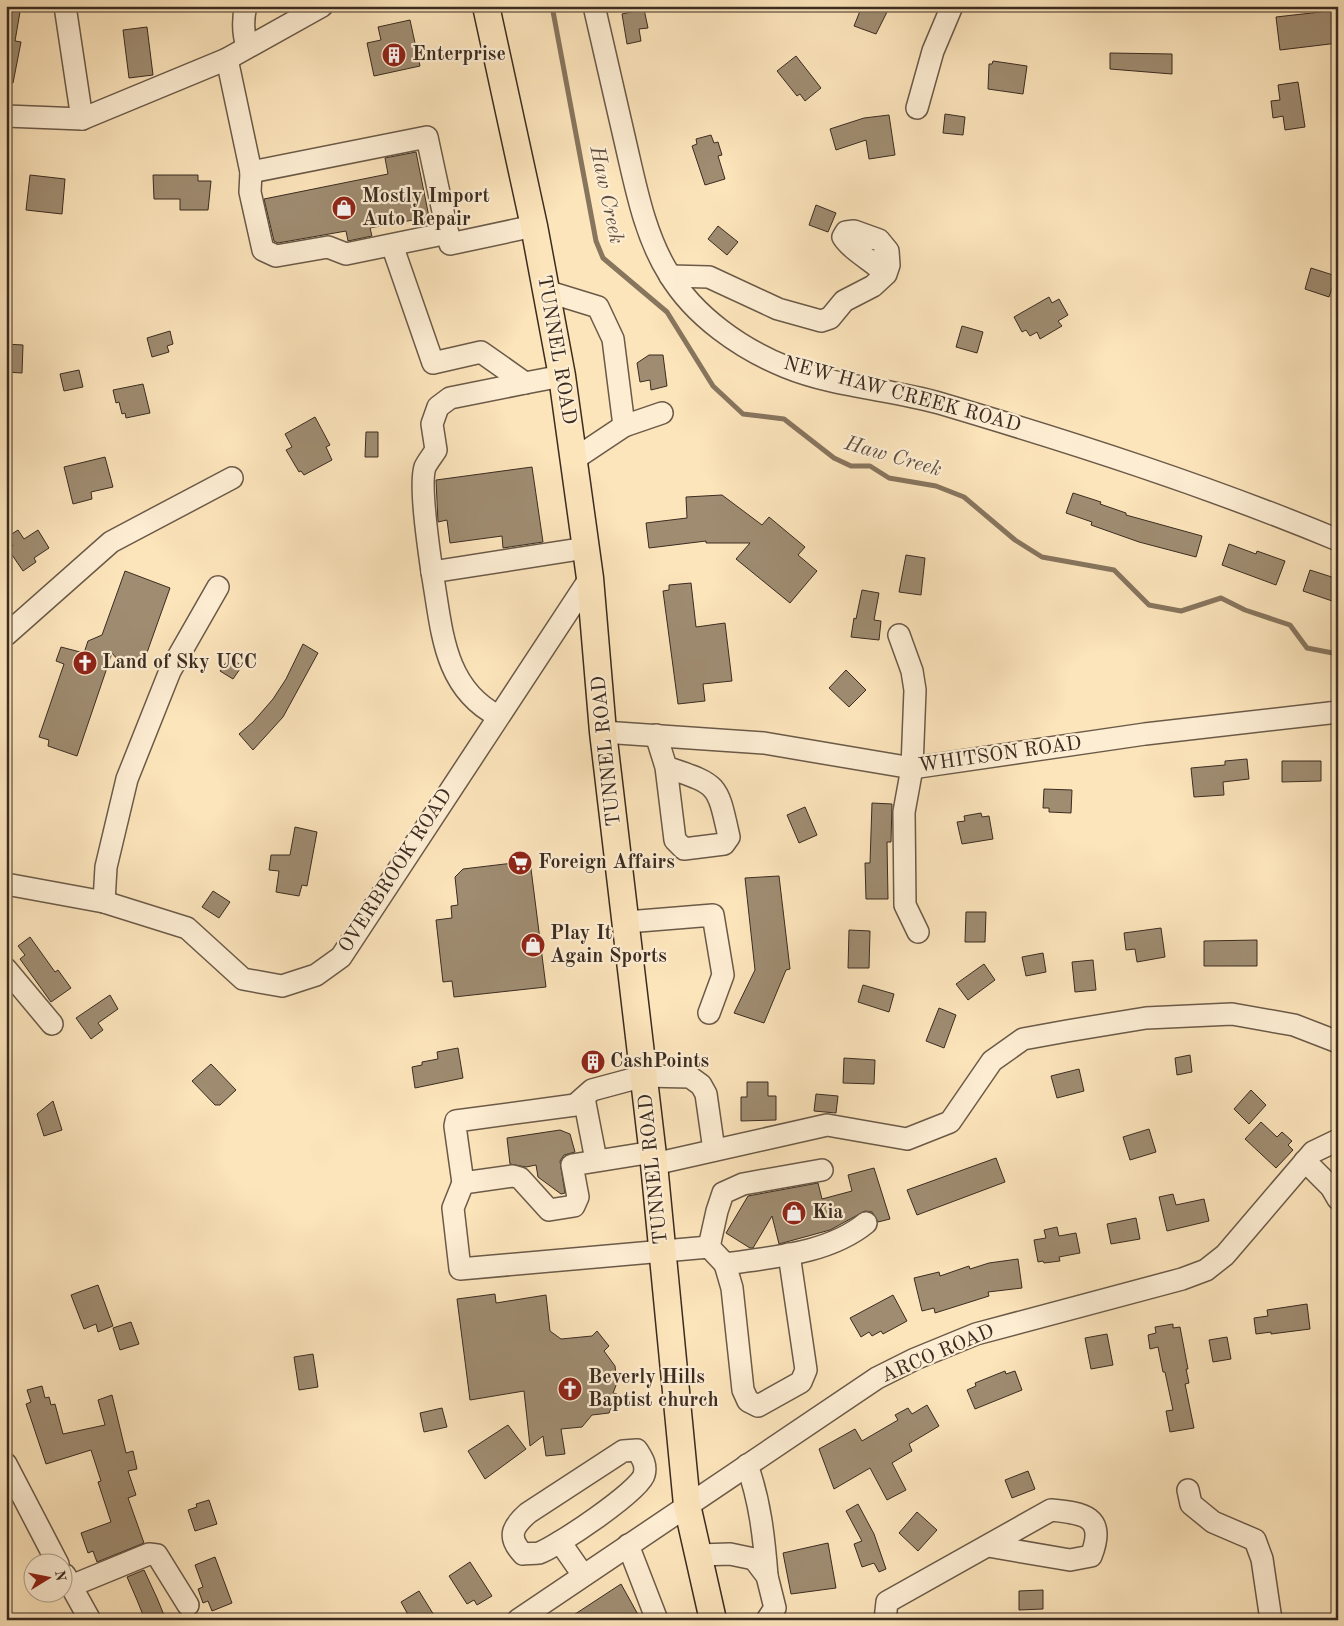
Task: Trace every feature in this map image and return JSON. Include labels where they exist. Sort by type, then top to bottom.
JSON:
[{"type":"main road","name":"TUNNEL ROAD","points":[[486,6],[534,226],[562,376],[590,578],[603,732],[627,922],[653,1158],[687,1505],[713,1620]]},
{"type":"street","points":[[65,6],[82,119]]},
{"type":"street","points":[[246,6],[243,17],[243,34],[247,47]]},
{"type":"street","points":[[6,116],[82,119],[226,59],[322,6]]},
{"type":"street","name":"NEW HAW CREEK ROAD","points":[[594,6],[638,197],[652,238],[670,276],[695,309],[726,334],[786,367],[823,378],[924,399],[1046,434],[1232,499],[1338,540]]},
{"type":"street","points":[[917,108],[933,51],[952,6]]},
{"type":"street","points":[[226,59],[251,172],[250,192],[263,250],[276,256],[328,247],[346,254],[392,245],[449,239],[534,226]]},
{"type":"street","points":[[251,172],[427,137],[449,239]]},
{"type":"street","points":[[392,245],[433,363],[481,352],[525,383]]},
{"type":"street","points":[[670,276],[709,277],[778,309],[822,321],[830,318],[844,301],[873,286],[886,274]]},
{"type":"street","points":[[546,291],[598,307],[613,339],[624,426]]},
{"type":"street","points":[[498,716],[483,707],[466,692],[446,650],[426,529],[425,467],[436,450],[432,424],[438,407],[450,398],[562,376]]},
{"type":"street","points":[[573,460],[624,426],[662,413]]},
{"type":"street","points":[[6,635],[110,542],[232,478]]},
{"type":"street","points":[[432,572],[586,548]]},
{"type":"street","name":"OVERBROOK ROAD","points":[[6,884],[104,902],[187,928],[243,979],[282,986],[316,975],[341,957],[590,578]]},
{"type":"street","points":[[104,902],[106,867],[127,779],[170,671],[218,587]]},
{"type":"street","points":[[899,635],[912,671],[915,690],[912,768],[904,812],[904,905],[918,932]]},
{"type":"street","name":"WHITSON ROAD","points":[[603,732],[764,743],[912,768],[1145,734],[1338,712]]},
{"type":"street","points":[[656,735],[666,767]]},
{"type":"street","points":[[627,922],[713,915],[723,975],[709,1013]]},
{"type":"street","points":[[6,969],[52,1024]]},
{"type":"street","points":[[463,1183],[513,1176],[520,1178],[549,1210],[574,1206],[578,1197],[572,1165],[596,1160],[653,1158],[714,1150],[827,1125],[907,1139],[950,1122],[992,1061],[1023,1040],[1146,1018],[1232,1014],[1294,1025],[1338,1042]]},
{"type":"street","points":[[709,1247],[460,1269],[453,1208],[463,1183],[455,1126],[456,1122],[575,1105],[592,1090],[644,1076],[690,1077],[701,1085],[706,1094],[714,1150]]},
{"type":"street","points":[[584,1098],[596,1160]]},
{"type":"street","name":"ARCO ROAD","points":[[518,1620],[877,1378],[916,1359],[976,1334],[1182,1279],[1206,1270],[1225,1255],[1312,1152],[1338,1140]]},
{"type":"street","points":[[1305,1161],[1331,1187],[1338,1199]]},
{"type":"street","points":[[709,1247],[716,1211],[723,1193],[743,1184],[822,1170]]},
{"type":"street","points":[[725,1264],[789,1254],[824,1246],[850,1236],[866,1222]]},
{"type":"street","points":[[709,1247],[725,1264],[732,1288],[743,1390],[748,1401],[758,1406],[801,1382],[806,1370],[789,1254]]},
{"type":"street","points":[[637,1450],[645,1463],[644,1476],[633,1490],[560,1542],[538,1553],[523,1554],[515,1545],[513,1534],[517,1523],[528,1513],[623,1451],[637,1450]]},
{"type":"street","points":[[6,1464],[53,1554]]},
{"type":"street","points":[[747,1465],[755,1488],[764,1530],[767,1576],[775,1608],[767,1620]]},
{"type":"street","points":[[1188,1490],[1191,1504],[1213,1522],[1255,1540],[1262,1559],[1271,1620]]},
{"type":"street","points":[[560,1542],[583,1575]]},
{"type":"street","points":[[628,1545],[657,1620]]},
{"type":"street","points":[[884,1620],[887,1602],[988,1546]]},
{"type":"street","points":[[72,1577],[149,1554],[157,1555],[188,1605]]},
{"type":"street","points":[[699,1555],[730,1554],[754,1559],[767,1576]]},
{"type":"street","points":[[72,1588],[90,1620]]},
{"type":"building","points":[[6,6],[21,6],[15,41],[21,42],[13,83],[6,82]]},
{"type":"building","points":[[862,6],[890,6],[876,34],[854,26]]},
{"type":"building","points":[[644,9],[648,28],[639,29],[641,41],[627,44],[622,14]]},
{"type":"building","points":[[1338,10],[1338,43],[1280,50],[1276,17]]},
{"type":"building","name":"Enterprise","points":[[410,20],[420,66],[374,76],[367,43],[381,40],[378,27]]},
{"type":"building","points":[[147,27],[153,75],[129,78],[123,30]]},
{"type":"building","points":[[1110,53],[1172,54],[1172,74],[1110,69]]},
{"type":"building","points":[[796,56],[821,88],[805,101],[800,94],[797,96],[777,71]]},
{"type":"building","points":[[993,61],[1027,66],[1023,94],[988,89],[989,64],[992,64]]},
{"type":"building","points":[[1298,82],[1305,127],[1285,130],[1283,116],[1273,118],[1271,101],[1280,100],[1278,85]]},
{"type":"building","points":[[945,114],[965,117],[963,135],[943,133]]},
{"type":"building","points":[[889,115],[895,155],[869,159],[866,140],[836,150],[830,129],[864,118]]},
{"type":"building","points":[[711,135],[714,143],[718,142],[722,155],[718,156],[725,179],[705,185],[692,146],[697,144],[696,139]]},
{"type":"building","name":"Mostly Import Auto Repair","points":[[416,152],[429,217],[370,228],[372,236],[348,241],[346,231],[278,243],[274,241],[264,199],[388,174],[385,158]]},
{"type":"building","points":[[30,175],[65,179],[62,214],[26,210]]},
{"type":"building","points":[[153,175],[198,175],[198,181],[211,181],[208,210],[180,210],[180,199],[154,199]]},
{"type":"building","points":[[816,205],[836,213],[828,232],[809,225]]},
{"type":"building","points":[[718,226],[738,242],[727,255],[708,239]]},
{"type":"building","points":[[1311,268],[1336,276],[1329,297],[1305,289]]},
{"type":"building","points":[[1049,297],[1052,303],[1059,299],[1068,315],[1058,321],[1062,326],[1040,339],[1037,332],[1030,336],[1026,330],[1022,332],[1014,317]]},
{"type":"building","points":[[962,326],[983,332],[977,353],[956,347]]},
{"type":"building","points":[[170,331],[173,344],[167,346],[169,352],[152,357],[147,338]]},
{"type":"building","points":[[6,344],[23,345],[22,373],[6,372]]},
{"type":"building","points":[[649,355],[663,355],[667,386],[651,390],[650,380],[640,382],[637,363]]},
{"type":"building","points":[[79,370],[83,387],[64,391],[60,374]]},
{"type":"building","points":[[143,384],[150,413],[126,418],[125,413],[122,414],[119,402],[116,403],[113,390]]},
{"type":"building","points":[[315,417],[330,445],[326,447],[332,460],[304,475],[301,471],[299,472],[286,450],[292,447],[285,434]]},
{"type":"building","points":[[366,432],[378,432],[378,457],[365,457]]},
{"type":"building","points":[[105,457],[113,487],[91,492],[92,499],[73,504],[64,467]]},
{"type":"building","points":[[532,467],[543,542],[503,548],[502,536],[450,543],[447,520],[438,522],[436,480]]},
{"type":"building","points":[[1073,493],[1101,502],[1100,504],[1126,513],[1126,515],[1202,536],[1196,557],[1139,542],[1091,525],[1092,522],[1066,513]]},
{"type":"building","points":[[722,495],[762,525],[769,517],[805,547],[798,555],[817,571],[790,603],[736,559],[750,543],[706,543],[706,541],[649,548],[646,523],[687,518],[686,497]]},
{"type":"building","points":[[18,530],[24,539],[38,530],[49,548],[34,558],[36,562],[23,571],[8,549],[13,546],[7,537]]},
{"type":"building","points":[[1229,544],[1256,554],[1257,551],[1285,561],[1276,585],[1222,565]]},
{"type":"building","points":[[906,555],[925,558],[921,595],[899,592]]},
{"type":"building","points":[[1310,570],[1338,579],[1338,603],[1303,591]]},
{"type":"building","name":"Land of Sky UCC","points":[[125,571],[170,588],[144,661],[122,665],[112,653],[77,756],[48,746],[49,740],[39,737],[64,664],[56,661],[61,647],[84,653],[88,641],[102,635]]},
{"type":"building","points":[[691,583],[696,627],[725,623],[732,681],[703,684],[705,701],[678,704],[663,591],[669,590],[669,585]]},
{"type":"building","points":[[862,590],[879,593],[874,620],[881,621],[879,640],[851,637]]},
{"type":"building","points":[[303,644],[318,653],[283,717],[253,750],[239,734],[253,722],[273,699],[286,679]]},
{"type":"building","points":[[230,657],[242,666],[233,679],[220,671]]},
{"type":"building","points":[[846,670],[866,690],[849,707],[829,688]]},
{"type":"building","points":[[1247,759],[1249,779],[1223,782],[1224,795],[1194,797],[1191,768],[1225,765],[1225,761]]},
{"type":"building","points":[[1282,761],[1321,761],[1321,781],[1282,782]]},
{"type":"building","points":[[1044,789],[1072,790],[1071,813],[1049,812],[1049,808],[1043,808]]},
{"type":"building","points":[[872,803],[892,804],[891,842],[887,842],[888,899],[866,899],[865,863],[870,863]]},
{"type":"building","points":[[805,807],[817,835],[799,843],[787,815]]},
{"type":"building","points":[[981,813],[982,817],[989,816],[993,839],[962,844],[957,822],[965,821],[964,816]]},
{"type":"building","points":[[295,827],[317,832],[307,886],[302,885],[299,896],[276,892],[279,871],[269,870],[271,855],[290,855]]},
{"type":"building","points":[[530,861],[546,987],[454,997],[452,981],[443,982],[436,920],[452,918],[451,906],[458,905],[455,877],[463,869]]},
{"type":"building","points":[[779,876],[790,969],[786,970],[764,1023],[734,1013],[755,970],[745,878]]},
{"type":"building","points":[[213,891],[230,902],[219,918],[202,907]]},
{"type":"building","points":[[966,912],[986,912],[985,942],[965,942]]},
{"type":"building","points":[[1161,928],[1165,957],[1137,962],[1135,949],[1126,950],[1124,933]]},
{"type":"building","points":[[849,930],[870,931],[869,968],[848,968]]},
{"type":"building","points":[[30,937],[55,972],[58,970],[71,988],[51,1002],[20,959],[25,955],[18,946]]},
{"type":"building","points":[[1257,940],[1257,966],[1204,966],[1204,941]]},
{"type":"building","points":[[1043,953],[1046,972],[1026,976],[1022,957]]},
{"type":"building","points":[[1093,960],[1096,990],[1075,992],[1072,962]]},
{"type":"building","points":[[984,964],[995,980],[968,1000],[956,984]]},
{"type":"building","points":[[863,985],[894,994],[889,1012],[858,1002]]},
{"type":"building","points":[[110,995],[118,1009],[98,1023],[103,1030],[91,1039],[76,1018]]},
{"type":"building","points":[[939,1008],[956,1015],[944,1048],[926,1041]]},
{"type":"building","points":[[458,1048],[463,1078],[415,1088],[412,1067],[422,1065],[422,1062],[438,1059],[437,1052]]},
{"type":"building","points":[[1190,1055],[1192,1072],[1177,1075],[1175,1058]]},
{"type":"building","points":[[844,1058],[875,1060],[874,1084],[843,1083]]},
{"type":"building","points":[[211,1064],[236,1090],[220,1105],[215,1105],[192,1081]]},
{"type":"building","points":[[1079,1069],[1084,1091],[1057,1098],[1051,1076]]},
{"type":"building","points":[[747,1082],[768,1082],[768,1096],[776,1096],[776,1120],[741,1121],[741,1097],[747,1097]]},
{"type":"building","points":[[1251,1090],[1266,1105],[1249,1124],[1234,1109]]},
{"type":"building","points":[[816,1094],[838,1096],[836,1113],[814,1111]]},
{"type":"building","points":[[53,1101],[62,1130],[44,1136],[37,1114]]},
{"type":"building","points":[[1261,1122],[1277,1137],[1282,1132],[1292,1141],[1288,1145],[1293,1150],[1276,1168],[1245,1139]]},
{"type":"building","points":[[1149,1129],[1156,1152],[1130,1160],[1123,1137]]},
{"type":"building","points":[[560,1130],[570,1134],[575,1152],[564,1155],[560,1161],[565,1193],[561,1194],[538,1177],[536,1165],[526,1167],[510,1164],[507,1138]]},
{"type":"building","points":[[996,1158],[1005,1182],[917,1215],[907,1190]]},
{"type":"building","points":[[874,1168],[890,1219],[878,1222],[872,1212],[865,1211],[830,1230],[779,1244],[772,1216],[753,1248],[726,1233],[748,1196],[818,1183],[822,1199],[852,1191],[848,1175]]},
{"type":"building","points":[[1173,1194],[1176,1205],[1204,1199],[1209,1221],[1167,1231],[1159,1197]]},
{"type":"building","points":[[1136,1218],[1140,1239],[1111,1244],[1107,1224]]},
{"type":"building","points":[[1057,1227],[1059,1236],[1076,1233],[1080,1253],[1059,1257],[1060,1261],[1038,1262],[1034,1240],[1046,1238],[1044,1230]]},
{"type":"building","points":[[1018,1259],[1022,1288],[988,1292],[989,1296],[935,1313],[934,1308],[922,1311],[914,1278],[939,1272],[940,1276],[969,1266],[970,1269],[989,1263]]},
{"type":"building","points":[[98,1285],[113,1326],[98,1332],[96,1324],[84,1329],[71,1295]]},
{"type":"building","name":"Beverly Hills Baptist church","points":[[495,1294],[496,1303],[546,1295],[550,1331],[561,1339],[592,1336],[597,1331],[609,1346],[604,1351],[615,1366],[617,1383],[613,1393],[617,1394],[609,1413],[592,1415],[582,1427],[561,1429],[565,1454],[546,1456],[543,1436],[530,1446],[524,1391],[470,1400],[457,1299]]},
{"type":"building","points":[[893,1295],[907,1321],[883,1334],[881,1331],[872,1336],[869,1332],[861,1337],[850,1318]]},
{"type":"building","points":[[1307,1304],[1310,1329],[1256,1334],[1254,1318],[1268,1316],[1267,1310]]},
{"type":"building","points":[[131,1322],[139,1344],[120,1350],[113,1328]]},
{"type":"building","points":[[1173,1324],[1173,1328],[1180,1327],[1188,1369],[1186,1369],[1189,1383],[1185,1384],[1194,1428],[1170,1432],[1166,1411],[1173,1410],[1165,1372],[1163,1372],[1158,1347],[1150,1349],[1148,1335],[1156,1333],[1155,1327]]},
{"type":"building","points":[[1107,1334],[1113,1365],[1091,1369],[1085,1338]]},
{"type":"building","points":[[1227,1337],[1231,1359],[1213,1362],[1209,1340]]},
{"type":"building","points":[[313,1354],[318,1387],[299,1390],[294,1357]]},
{"type":"building","points":[[1005,1371],[1006,1374],[1015,1371],[1022,1390],[975,1409],[967,1390],[976,1386],[975,1383]]},
{"type":"building","points":[[42,1386],[45,1398],[49,1397],[51,1405],[55,1404],[63,1434],[105,1425],[98,1400],[112,1395],[126,1453],[133,1451],[137,1469],[128,1471],[136,1495],[128,1498],[144,1543],[97,1562],[93,1551],[88,1553],[81,1533],[111,1522],[98,1482],[101,1481],[91,1450],[46,1464],[26,1404],[31,1402],[27,1390]]},
{"type":"building","points":[[927,1405],[939,1426],[909,1444],[912,1451],[892,1463],[906,1490],[887,1500],[870,1468],[834,1489],[819,1449],[855,1429],[862,1441],[898,1420],[895,1415],[908,1408],[912,1414]]},
{"type":"building","points":[[442,1408],[447,1427],[424,1432],[420,1413]]},
{"type":"building","points":[[508,1425],[526,1449],[485,1479],[468,1451]]},
{"type":"building","points":[[1028,1471],[1035,1489],[1012,1498],[1005,1480]]},
{"type":"building","points":[[209,1500],[217,1524],[195,1531],[188,1510],[197,1507],[196,1504]]},
{"type":"building","points":[[858,1504],[874,1534],[886,1569],[879,1572],[874,1563],[862,1567],[854,1544],[862,1541],[846,1511]]},
{"type":"building","points":[[917,1512],[937,1530],[918,1551],[899,1533]]},
{"type":"building","points":[[828,1543],[836,1588],[791,1594],[783,1553]]},
{"type":"building","points":[[215,1557],[232,1603],[212,1611],[208,1601],[203,1603],[198,1589],[203,1587],[195,1565]]},
{"type":"building","points":[[470,1562],[492,1596],[477,1605],[474,1600],[467,1604],[449,1576]]},
{"type":"building","points":[[144,1570],[166,1620],[145,1620],[127,1577]]},
{"type":"building","points":[[621,1584],[641,1620],[566,1620]]},
{"type":"building","points":[[1043,1590],[1043,1609],[1019,1610],[1019,1591]]},
{"type":"building","points":[[419,1591],[437,1620],[411,1620],[401,1602]]},
{"type":"waterway","name":"Haw Creek","points":[[552,6],[596,241],[603,258],[667,312],[713,386],[743,414],[784,419],[834,458],[851,466],[870,466],[889,478],[936,486],[964,497],[1015,540],[1042,557],[1114,570],[1149,605],[1181,611],[1221,598],[1245,610],[1290,625],[1307,648],[1338,654]]},
{"type":"place","name":"Enterprise","points":[[394,55]]},
{"type":"place","name":"Mostly Import Auto Repair","points":[[344,208]]},
{"type":"place","name":"Land of Sky UCC","points":[[85,663]]},
{"type":"place","name":"Foreign Affairs","points":[[520,863]]},
{"type":"place","name":"Play It Again Sports","points":[[533,945]]},
{"type":"place","name":"CashPoints","points":[[593,1062]]},
{"type":"place","name":"Kia","points":[[794,1213]]},
{"type":"place","name":"Beverly Hills Baptist church","points":[[570,1389]]}]
